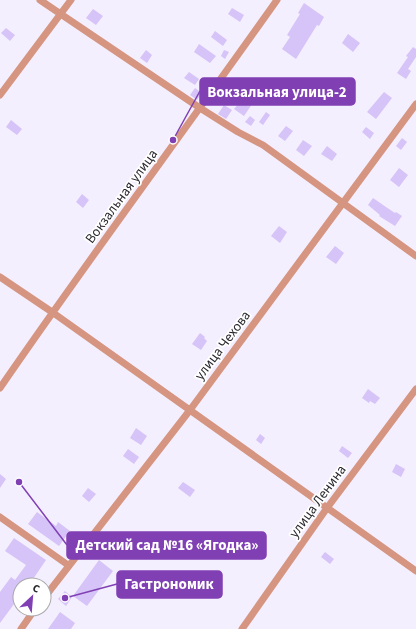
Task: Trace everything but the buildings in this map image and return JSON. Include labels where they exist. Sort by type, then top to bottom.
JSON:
[{"type":"street","points":[[40,0],[200,108],[263,146],[416,256]]},
{"type":"street","points":[[0,95],[71,0]]},
{"type":"street","name":"Вокзальная улица","points":[[0,388],[52,312],[277,0]]},
{"type":"street","name":"улица Чехова","points":[[52,587],[190,410],[416,104]]},
{"type":"street","points":[[0,277],[52,312],[416,571]]},
{"type":"street","name":"улица Ленина","points":[[242,629],[327,508],[416,389]]},
{"type":"street","points":[[0,518],[68,565]]},
{"type":"street","points":[[20,629],[30,617]]},
{"type":"place","name":"Вокзальная улица-2","points":[[173,140]]},
{"type":"place","name":"Детский сад №16 «Ягодка»","points":[[19,482]]},
{"type":"place","name":"Гастрономик","points":[[65,598]]}]
